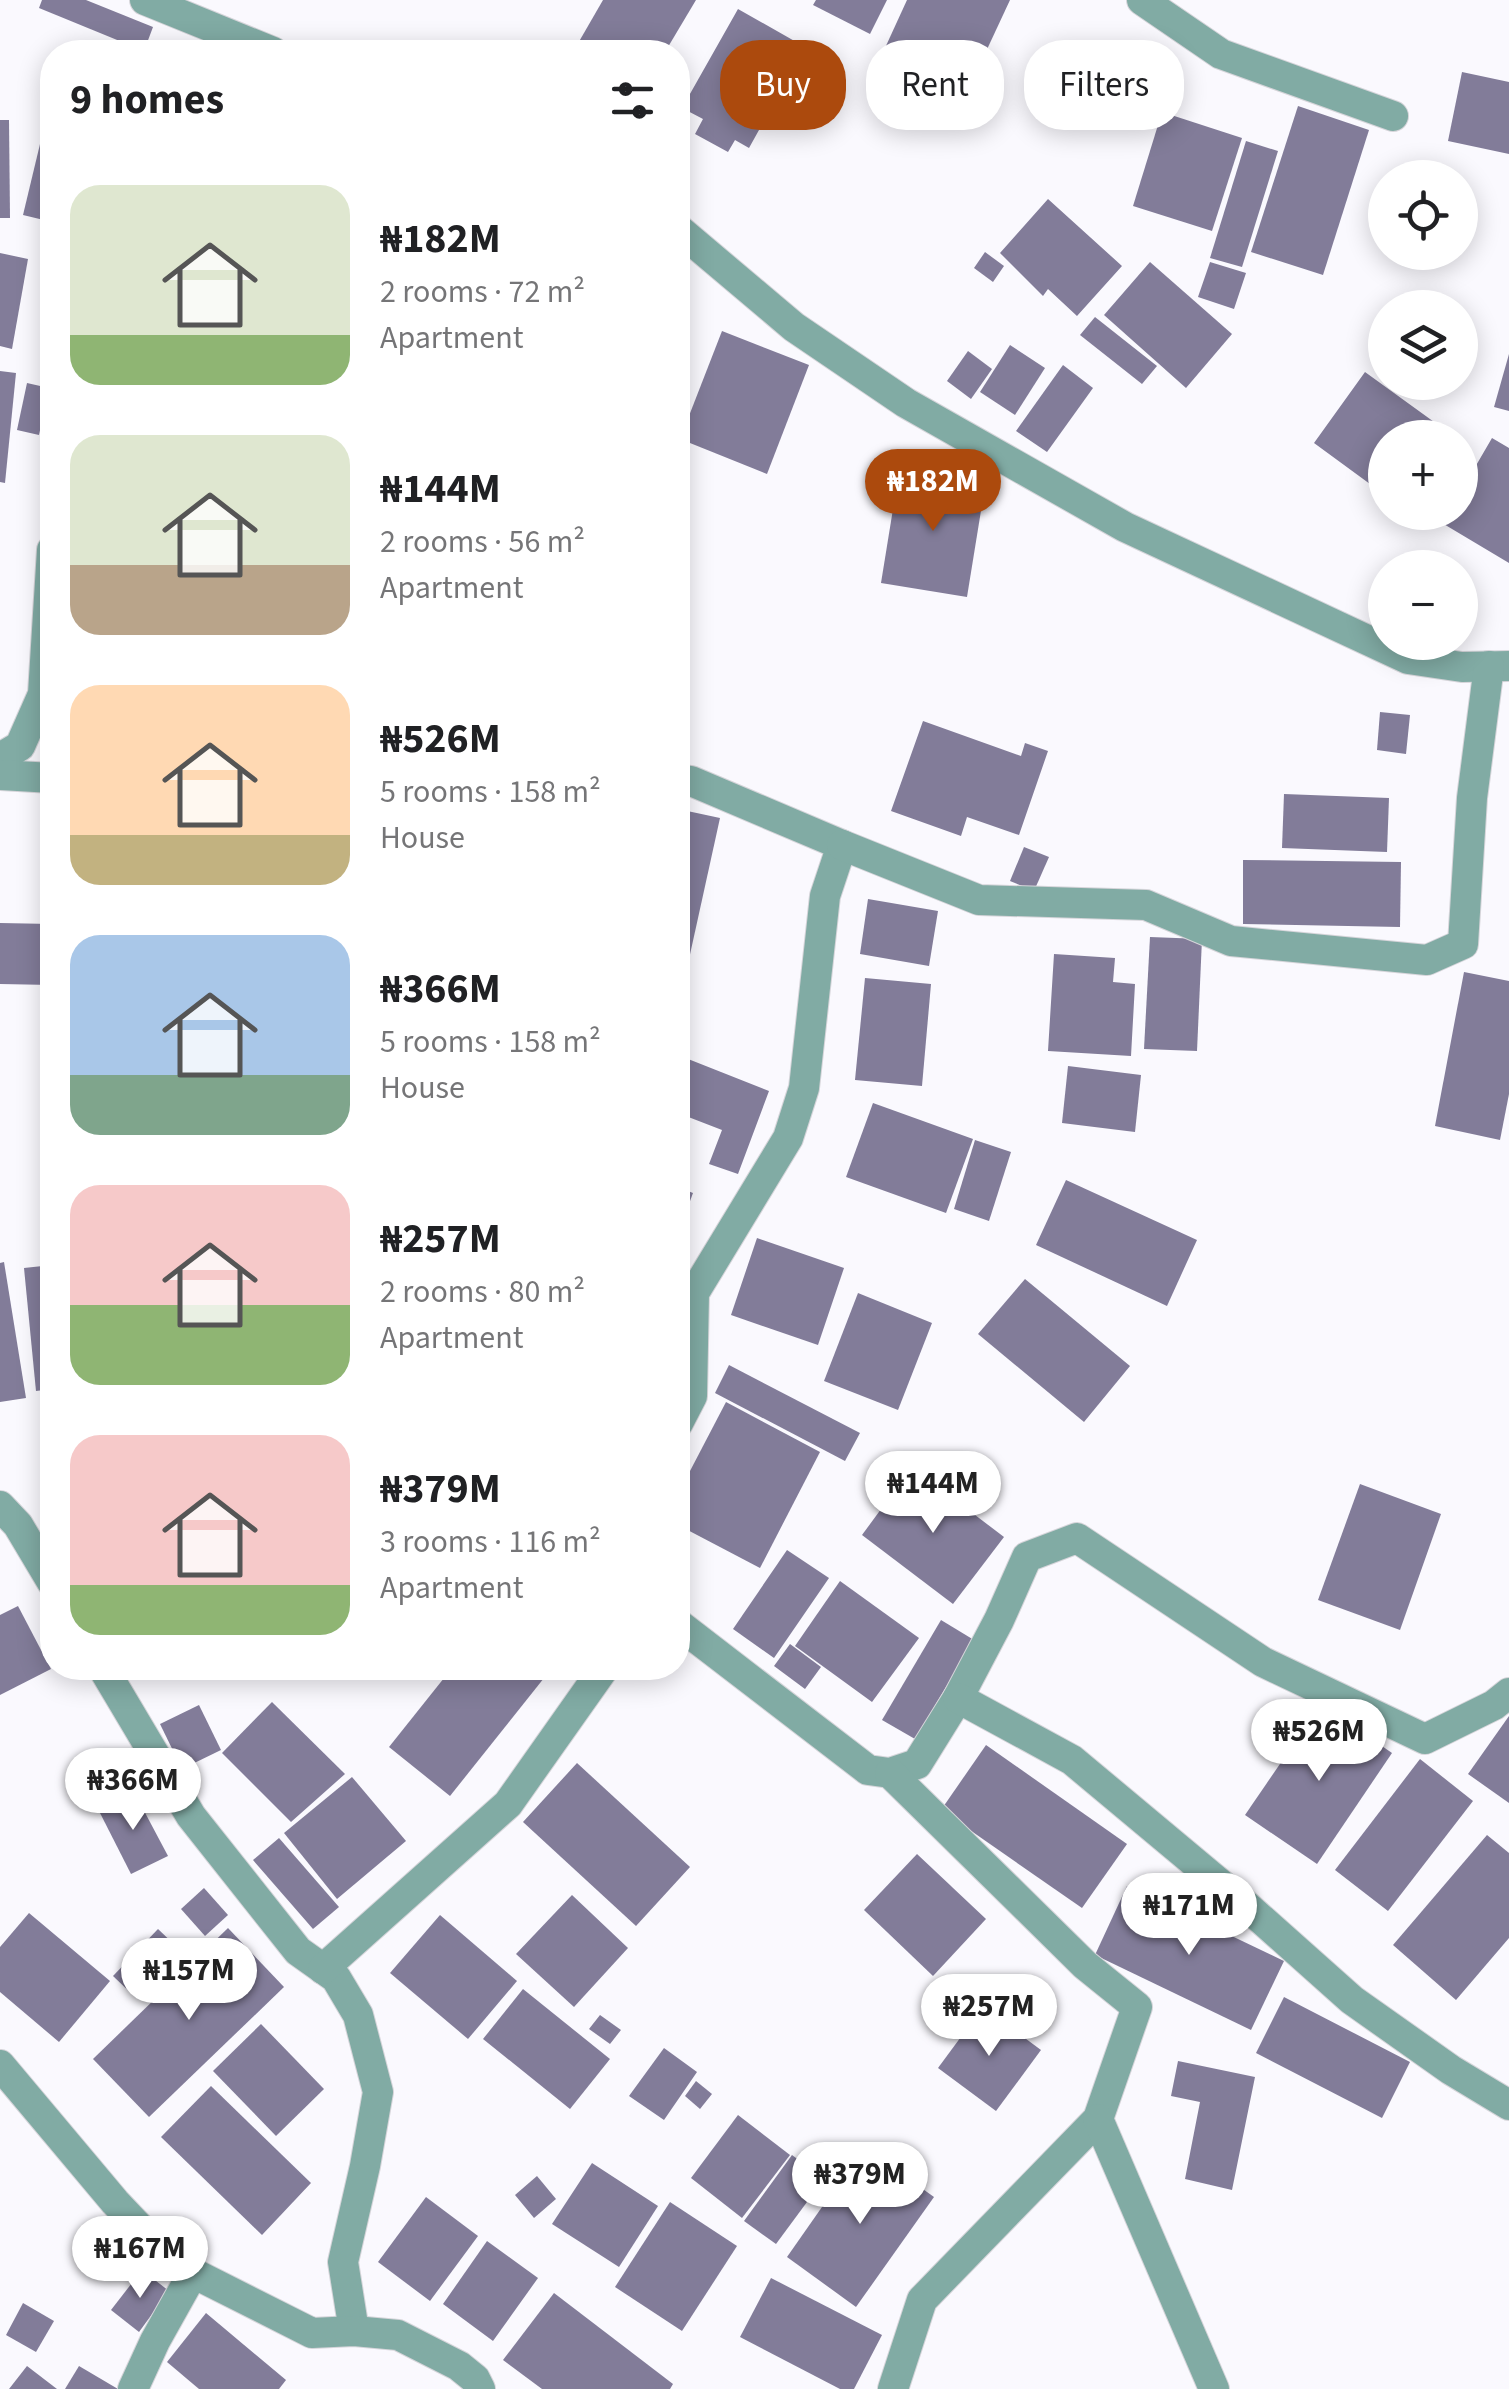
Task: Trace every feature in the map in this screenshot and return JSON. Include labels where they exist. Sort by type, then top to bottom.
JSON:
[{"type":"street","points":[[145,0],[244,40]]},
{"type":"street","points":[[1142,0],[1221,54],[1393,116]]},
{"type":"street","points":[[690,240],[794,327],[906,403],[1126,527],[1408,659],[1462,668],[1499,666],[1472,798],[1463,944],[1427,960],[1231,941],[1146,904],[979,900],[690,780]]},
{"type":"street","points":[[0,758],[20,746],[40,701]]},
{"type":"street","points":[[0,775],[40,777]]},
{"type":"street","points":[[690,1400],[694,1293],[788,1138],[804,1088],[825,896],[842,845]]},
{"type":"street","points":[[0,1506],[18,1525],[40,1562]]},
{"type":"street","points":[[690,1633],[868,1770],[890,1773],[917,1764],[1000,1620],[1027,1557],[1077,1538],[1263,1662],[1425,1740],[1494,1706],[1509,1694]]},
{"type":"street","points":[[110,1680],[191,1816],[298,1951],[336,1978],[358,2015],[378,2092],[366,2166],[343,2262],[354,2331]]},
{"type":"street","points":[[323,1969],[508,1804],[596,1680]]},
{"type":"street","points":[[958,1698],[1072,1760],[1352,2000],[1451,2070],[1509,2104]]},
{"type":"street","points":[[890,1773],[1085,1965],[1137,2006],[1098,2119],[922,2300],[893,2389]]},
{"type":"street","points":[[0,2065],[115,2202],[154,2244],[194,2274],[312,2334],[354,2331],[398,2335],[459,2366],[480,2389]]},
{"type":"street","points":[[1098,2119],[1214,2389]]},
{"type":"street","points":[[133,2389],[154,2342],[194,2274]]},
{"type":"building","points":[[42,0],[86,0],[153,27],[148,40],[117,40],[39,8]]},
{"type":"building","points":[[603,0],[696,0],[672,40],[580,40]]},
{"type":"building","points":[[816,0],[887,0],[870,34],[813,5]]},
{"type":"building","points":[[907,0],[1010,0],[991,40],[889,40]]},
{"type":"building","points":[[738,9],[793,40],[720,40]]},
{"type":"building","points":[[720,41],[720,130],[759,130],[749,148],[735,140],[728,152],[695,134],[703,119],[690,112],[690,94]]},
{"type":"building","points":[[1462,72],[1509,82],[1509,154],[1448,141]]},
{"type":"building","points":[[1298,106],[1369,130],[1323,275],[1251,252]]},
{"type":"building","points":[[1184,119],[1242,138],[1212,231],[1133,206],[1156,130],[1184,130]]},
{"type":"building","points":[[0,120],[9,120],[10,218],[0,218]]},
{"type":"building","points":[[1246,141],[1278,151],[1242,267],[1210,258]]},
{"type":"building","points":[[40,144],[40,219],[23,215]]},
{"type":"building","points":[[1048,199],[1122,266],[1077,316],[1048,289],[1043,296],[1000,253]]},
{"type":"building","points":[[985,252],[1004,266],[993,282],[974,268]]},
{"type":"building","points":[[0,253],[28,259],[12,349],[0,346]]},
{"type":"building","points":[[1150,262],[1232,334],[1186,388],[1104,315]]},
{"type":"building","points":[[1210,262],[1246,273],[1234,309],[1198,297]]},
{"type":"building","points":[[1095,317],[1157,366],[1142,384],[1080,335]]},
{"type":"building","points":[[722,331],[809,365],[767,474],[690,443],[690,413]]},
{"type":"building","points":[[1010,345],[1045,368],[1015,415],[980,392]]},
{"type":"building","points":[[968,351],[992,369],[971,399],[947,381]]},
{"type":"building","points":[[1509,354],[1509,411],[1494,407]]},
{"type":"building","points":[[1063,365],[1093,388],[1047,452],[1016,431]]},
{"type":"building","points":[[0,371],[16,373],[5,483],[0,482]]},
{"type":"building","points":[[1365,372],[1368,400],[1404,400],[1431,420],[1368,420],[1368,483],[1314,443]]},
{"type":"building","points":[[27,383],[40,386],[39,435],[17,430]]},
{"type":"building","points":[[1492,438],[1509,448],[1509,563],[1454,530],[1478,530],[1478,462]]},
{"type":"building","points":[[899,472],[985,486],[967,597],[881,583]]},
{"type":"building","points":[[1380,712],[1410,715],[1406,754],[1377,750]]},
{"type":"building","points":[[923,721],[1021,756],[1025,743],[1048,751],[1019,835],[967,817],[961,836],[891,811]]},
{"type":"building","points":[[1284,794],[1389,798],[1387,852],[1282,848]]},
{"type":"building","points":[[690,812],[720,818],[690,954]]},
{"type":"building","points":[[1024,847],[1049,857],[1034,891],[1010,881]]},
{"type":"building","points":[[1243,860],[1401,862],[1400,927],[1243,924]]},
{"type":"building","points":[[868,899],[938,911],[929,966],[860,954]]},
{"type":"building","points":[[0,923],[40,924],[40,985],[0,984]]},
{"type":"building","points":[[1150,937],[1202,939],[1197,1051],[1144,1049]]},
{"type":"building","points":[[1054,954],[1115,958],[1113,982],[1135,984],[1131,1056],[1048,1051]]},
{"type":"building","points":[[1464,972],[1509,981],[1509,1094],[1500,1140],[1435,1126]]},
{"type":"building","points":[[865,978],[931,984],[922,1086],[855,1080]]},
{"type":"building","points":[[690,1060],[769,1091],[738,1174],[709,1164],[722,1130],[690,1118]]},
{"type":"building","points":[[1068,1066],[1141,1075],[1135,1132],[1062,1123]]},
{"type":"building","points":[[873,1103],[973,1139],[946,1213],[846,1177]]},
{"type":"building","points":[[975,1140],[1011,1152],[989,1221],[954,1209]]},
{"type":"building","points":[[1066,1180],[1197,1240],[1167,1306],[1036,1245]]},
{"type":"building","points":[[757,1238],[844,1268],[818,1345],[731,1315]]},
{"type":"building","points":[[4,1262],[26,1398],[0,1402],[0,1263]]},
{"type":"building","points":[[40,1266],[40,1390],[36,1391],[24,1268]]},
{"type":"building","points":[[1025,1279],[1130,1366],[1084,1422],[978,1334]]},
{"type":"building","points":[[858,1293],[932,1323],[898,1410],[824,1381]]},
{"type":"building","points":[[729,1365],[860,1433],[845,1461],[715,1393]]},
{"type":"building","points":[[726,1402],[820,1452],[760,1568],[690,1531],[690,1471]]},
{"type":"building","points":[[912,1467],[1004,1537],[953,1604],[862,1535]]},
{"type":"building","points":[[1360,1484],[1441,1514],[1400,1630],[1318,1600]]},
{"type":"building","points":[[787,1550],[829,1578],[774,1658],[733,1629]]},
{"type":"building","points":[[840,1581],[919,1638],[872,1702],[795,1646]]},
{"type":"building","points":[[18,1606],[40,1648],[40,1675],[0,1695],[0,1615]]},
{"type":"building","points":[[941,1620],[974,1640],[915,1739],[882,1720]]},
{"type":"building","points":[[790,1644],[821,1667],[805,1689],[774,1666]]},
{"type":"building","points":[[442,1680],[542,1680],[450,1796],[389,1747]]},
{"type":"building","points":[[272,1702],[345,1774],[291,1822],[222,1753]]},
{"type":"building","points":[[1321,1704],[1392,1753],[1317,1864],[1245,1815]]},
{"type":"building","points":[[199,1705],[221,1750],[182,1769],[160,1724]]},
{"type":"building","points":[[1509,1716],[1509,1803],[1468,1774]]},
{"type":"building","points":[[986,1745],[1127,1844],[1082,1908],[941,1810]]},
{"type":"building","points":[[1420,1759],[1473,1801],[1388,1911],[1335,1870]]},
{"type":"building","points":[[577,1763],[690,1867],[636,1926],[523,1822]]},
{"type":"building","points":[[352,1777],[406,1841],[337,1899],[284,1833]]},
{"type":"building","points":[[134,1792],[168,1856],[131,1874],[99,1811]]},
{"type":"building","points":[[1487,1835],[1509,1853],[1509,1938],[1456,2000],[1393,1945]]},
{"type":"building","points":[[279,1838],[339,1907],[313,1929],[253,1860]]},
{"type":"building","points":[[917,1854],[986,1919],[933,1976],[864,1910]]},
{"type":"building","points":[[1127,1886],[1284,1961],[1251,2030],[1095,1955]]},
{"type":"building","points":[[204,1888],[228,1915],[205,1936],[181,1909]]},
{"type":"building","points":[[572,1895],[628,1948],[574,2007],[516,1954]]},
{"type":"building","points":[[29,1913],[110,1981],[59,2042],[0,1992],[0,1947]]},
{"type":"building","points":[[440,1915],[517,1981],[468,2039],[390,1973]]},
{"type":"building","points":[[228,1928],[284,1987],[149,2117],[93,2059]]},
{"type":"building","points":[[158,1929],[180,1950],[136,1998],[113,1976]]},
{"type":"building","points":[[523,1989],[610,2059],[570,2109],[483,2039]]},
{"type":"building","points":[[1284,1997],[1410,2062],[1382,2118],[1256,2053]]},
{"type":"building","points":[[983,2007],[1041,2050],[996,2111],[938,2068]]},
{"type":"building","points":[[600,2015],[621,2030],[610,2044],[589,2029]]},
{"type":"building","points":[[261,2024],[324,2089],[276,2136],[213,2071]]},
{"type":"building","points":[[664,2048],[697,2072],[664,2120],[629,2096]]},
{"type":"building","points":[[1178,2061],[1255,2077],[1232,2190],[1185,2179],[1200,2102],[1171,2096]]},
{"type":"building","points":[[696,2081],[712,2094],[700,2109],[685,2096]]},
{"type":"building","points":[[211,2086],[311,2183],[262,2235],[161,2137]]},
{"type":"building","points":[[738,2115],[790,2155],[742,2218],[691,2178]]},
{"type":"building","points":[[864,2147],[934,2197],[856,2307],[787,2257]]},
{"type":"building","points":[[792,2155],[824,2179],[776,2244],[744,2221]]},
{"type":"building","points":[[592,2163],[658,2206],[619,2267],[552,2224]]},
{"type":"building","points":[[537,2176],[556,2199],[534,2218],[515,2195]]},
{"type":"building","points":[[426,2197],[478,2236],[430,2301],[378,2262]]},
{"type":"building","points":[[670,2202],[737,2246],[682,2331],[615,2287]]},
{"type":"building","points":[[487,2241],[538,2278],[493,2341],[443,2304]]},
{"type":"building","points":[[142,2270],[169,2291],[139,2332],[111,2310]]},
{"type":"building","points":[[771,2278],[882,2335],[854,2389],[840,2389],[740,2337]]},
{"type":"building","points":[[554,2293],[673,2384],[670,2389],[542,2389],[503,2360]]},
{"type":"building","points":[[23,2303],[54,2321],[36,2352],[6,2335]]},
{"type":"building","points":[[206,2313],[286,2380],[279,2389],[199,2389],[167,2362]]},
{"type":"building","points":[[27,2366],[57,2389],[9,2389]]},
{"type":"building","points":[[79,2366],[118,2389],[65,2389]]}]
